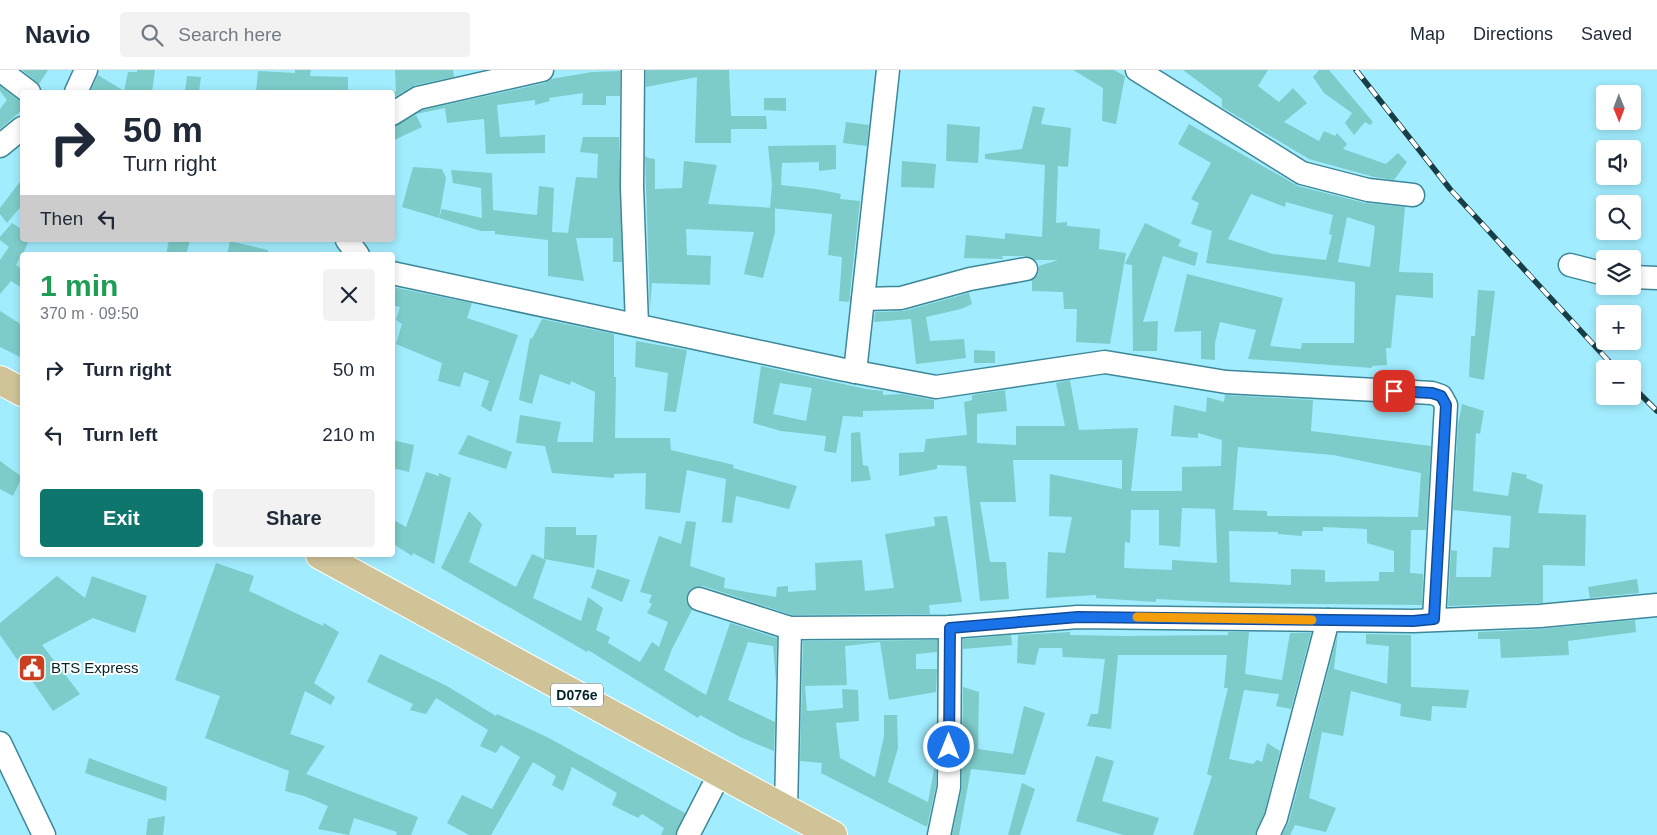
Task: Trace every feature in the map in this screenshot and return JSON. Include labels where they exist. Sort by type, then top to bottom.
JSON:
[{"type":"main road","points":[[0,380],[20,391]]},
{"type":"main road","name":"D076e","points":[[324,557],[833,835]]},
{"type":"street","points":[[0,70],[26,90]]},
{"type":"street","points":[[77,90],[86,70]]},
{"type":"street","points":[[395,112],[418,98],[542,70]]},
{"type":"street","points":[[633,70],[632,188],[637,325]]},
{"type":"street","points":[[855,372],[888,70]]},
{"type":"street","points":[[1137,70],[1302,173],[1368,190],[1413,195]]},
{"type":"street","points":[[0,146],[20,130]]},
{"type":"street","points":[[1570,266],[1596,272]]},
{"type":"street","points":[[863,299],[901,298],[970,279],[1026,269]]},
{"type":"street","points":[[395,274],[855,372],[936,387],[1105,362],[1226,382],[1432,393],[1441,396],[1446,405],[1434,619]]},
{"type":"street","points":[[1641,277],[1657,278]]},
{"type":"street","points":[[699,599],[790,628],[950,628],[1078,617],[1328,620],[1434,619],[1540,616],[1657,605]]},
{"type":"street","points":[[1268,835],[1276,818],[1328,620]]},
{"type":"street","points":[[786,809],[790,628]]},
{"type":"street","points":[[939,835],[949,787],[950,628]]},
{"type":"street","points":[[0,743],[44,835]]},
{"type":"street","points":[[688,835],[720,773]]},
{"type":"building","points":[[22,70],[48,70],[39,84]]},
{"type":"building","points":[[137,70],[155,70],[152,90],[124,90],[128,72],[137,72]]},
{"type":"building","points":[[295,70],[311,70],[310,76],[348,77],[348,90],[256,90],[258,71],[295,73]]},
{"type":"building","points":[[395,70],[453,70],[454,77],[415,85],[395,96]]},
{"type":"building","points":[[646,70],[729,70],[731,116],[766,116],[767,129],[731,129],[731,143],[695,143],[697,77],[646,87]]},
{"type":"building","points":[[1073,70],[1114,70],[1125,76],[1116,124],[1102,121],[1103,88]]},
{"type":"building","points":[[1183,70],[1268,70],[1258,86],[1279,102],[1293,88],[1307,103],[1284,122],[1319,141],[1324,131],[1335,136],[1337,133],[1347,144],[1343,149],[1386,164],[1398,153],[1407,162],[1394,180],[1374,177],[1309,159],[1222,107],[1222,99]]},
{"type":"building","points":[[1319,70],[1329,70],[1373,122],[1370,125],[1365,122],[1354,135],[1345,123],[1352,113],[1324,93],[1313,77]]},
{"type":"building","points":[[620,71],[620,96],[606,96],[606,105],[582,105],[583,93],[549,98],[550,101],[535,105],[535,100],[497,105],[500,137],[545,135],[545,153],[486,154],[484,119],[447,123],[445,108],[416,114],[423,110],[545,83],[551,79],[592,72]]},
{"type":"building","points":[[98,75],[122,90],[91,90]]},
{"type":"building","points":[[187,76],[201,77],[199,90],[185,90]]},
{"type":"building","points":[[0,86],[20,101],[20,112],[0,129],[0,109],[7,100],[0,91]]},
{"type":"building","points":[[764,98],[786,98],[786,111],[764,110]]},
{"type":"building","points":[[1033,106],[1045,108],[1041,124],[1071,128],[1068,167],[1058,166],[1056,223],[1067,222],[1067,226],[1100,229],[1099,249],[1126,253],[1110,344],[1076,342],[1077,309],[1064,309],[1063,292],[1032,291],[1032,280],[1038,274],[1039,266],[1058,260],[1035,260],[1024,256],[1002,256],[1003,259],[964,258],[966,235],[1005,239],[1005,233],[1042,237],[1045,165],[985,159],[985,154],[1022,149]]},
{"type":"building","points":[[416,115],[422,127],[395,140],[395,126]]},
{"type":"building","points":[[846,122],[869,125],[867,146],[843,143]]},
{"type":"building","points":[[947,124],[980,127],[978,163],[946,161]]},
{"type":"building","points":[[1189,124],[1298,186],[1365,203],[1405,207],[1399,272],[1433,273],[1433,298],[1396,295],[1391,348],[1386,348],[1387,365],[1372,366],[1372,368],[1248,359],[1256,330],[1220,322],[1215,343],[1215,360],[1201,359],[1201,331],[1174,332],[1187,274],[1283,298],[1270,346],[1301,349],[1302,343],[1354,343],[1355,282],[1206,263],[1212,231],[1191,224],[1199,203],[1191,199],[1211,163],[1178,144]],"holes":[[[1251,194],[1285,207],[1286,202],[1333,215],[1329,234],[1332,235],[1326,260],[1273,254],[1228,239]],[[1347,217],[1375,226],[1370,267],[1338,262]]]},
{"type":"building","points":[[583,137],[619,137],[622,262],[613,262],[613,238],[576,238],[584,281],[548,276],[548,240],[495,234],[495,231],[481,231],[439,218],[442,209],[482,218],[481,188],[453,183],[451,170],[492,173],[493,210],[537,215],[539,186],[554,188],[552,232],[568,233],[576,177],[597,178],[598,154],[580,152]]},
{"type":"building","points":[[836,145],[836,169],[819,171],[819,162],[782,163],[781,185],[841,194],[840,199],[860,201],[849,302],[839,301],[842,257],[828,255],[832,214],[770,208],[772,184],[768,146]]},
{"type":"building","points":[[645,156],[655,159],[655,189],[682,188],[684,161],[717,165],[708,204],[775,208],[775,232],[763,278],[744,274],[754,232],[686,229],[687,255],[711,256],[710,285],[652,283],[650,309]]},
{"type":"building","points":[[902,161],[936,164],[934,188],[901,187]]},
{"type":"building","points":[[413,167],[442,169],[446,178],[439,218],[402,207]]},
{"type":"building","points":[[20,182],[20,207],[7,223],[0,214],[0,208]]},
{"type":"building","points":[[12,223],[20,228],[20,242],[28,242],[24,252],[20,252],[16,265],[20,268],[20,287],[11,281],[0,294],[0,260],[9,247],[0,240],[0,237]]},
{"type":"building","points":[[1145,223],[1181,240],[1178,246],[1198,253],[1195,266],[1163,256],[1143,322],[1158,321],[1157,351],[1133,351],[1132,265],[1125,264]]},
{"type":"building","points":[[169,242],[189,242],[187,252],[167,252]]},
{"type":"building","points":[[230,242],[268,250],[268,252],[228,252]]},
{"type":"building","points":[[395,288],[472,303],[467,318],[518,335],[491,412],[481,406],[489,381],[464,372],[460,387],[438,381],[442,363],[396,344],[402,324],[396,320],[400,307],[395,306]]},
{"type":"building","points":[[1478,290],[1495,291],[1484,380],[1469,377],[1471,336],[1475,336]]},
{"type":"building","points":[[969,293],[972,304],[961,309],[926,317],[930,341],[964,339],[966,358],[916,364],[911,319],[874,322],[875,312],[904,311]]},
{"type":"building","points":[[0,311],[20,324],[20,357],[0,347]]},
{"type":"building","points":[[542,319],[614,334],[614,377],[616,377],[615,438],[670,438],[671,450],[734,465],[733,468],[797,486],[789,509],[736,496],[732,523],[722,522],[726,479],[687,470],[680,513],[645,509],[646,473],[614,474],[614,478],[552,473],[545,446],[516,443],[520,415],[561,422],[557,442],[593,442],[595,392],[571,381],[570,385],[540,374],[532,404],[519,400],[530,338],[532,339]]},
{"type":"building","points":[[636,341],[687,350],[676,412],[664,411],[668,373],[635,367]]},
{"type":"building","points":[[974,350],[995,351],[995,363],[974,363]]},
{"type":"building","points":[[761,366],[883,391],[883,395],[902,394],[934,400],[934,409],[863,411],[863,417],[843,416],[836,453],[824,451],[826,436],[781,431],[753,423]],"holes":[[[780,383],[812,388],[806,421],[773,414]]]},
{"type":"building","points":[[1070,380],[1079,430],[1138,428],[1131,491],[1182,491],[1182,467],[1221,466],[1222,440],[1198,433],[1198,438],[1171,436],[1174,405],[1206,412],[1207,397],[1224,402],[1225,395],[1313,400],[1311,431],[1431,446],[1426,530],[1411,530],[1410,573],[1423,574],[1422,605],[1231,603],[1156,599],[1156,602],[1096,598],[1096,595],[1046,598],[1048,552],[1065,553],[1072,517],[1049,516],[1050,474],[1122,489],[1122,460],[1013,460],[1016,502],[980,502],[990,562],[1006,562],[1009,599],[980,601],[966,466],[937,465],[937,469],[899,476],[899,453],[924,452],[926,439],[967,435],[964,402],[972,400],[972,395],[1005,390],[1007,411],[977,414],[977,443],[1016,445],[1016,426],[1065,426],[1056,383]],"holes":[[[1238,447],[1333,455],[1421,473],[1418,517],[1267,516],[1267,511],[1233,510]],[[1182,508],[1215,509],[1217,563],[1172,560],[1172,570],[1124,568],[1125,542],[1130,543],[1131,510],[1159,510],[1159,545],[1180,547]],[[1323,527],[1367,529],[1367,543],[1394,551],[1394,572],[1379,572],[1379,581],[1325,582],[1325,570],[1291,569],[1291,585],[1230,582],[1229,531],[1278,532],[1278,534],[1302,536],[1302,531],[1323,531]]]},
{"type":"building","points":[[1462,404],[1484,411],[1480,434],[1476,433],[1473,491],[1508,496],[1512,472],[1527,475],[1526,478],[1543,485],[1538,513],[1586,515],[1585,566],[1543,565],[1543,603],[1448,606],[1451,550],[1457,551],[1456,577],[1491,577],[1493,547],[1509,548],[1511,516],[1453,510],[1458,425]]},
{"type":"building","points":[[860,432],[863,465],[868,466],[871,480],[851,482],[851,433]]},
{"type":"building","points":[[468,435],[512,452],[506,469],[458,454]]},
{"type":"building","points":[[395,441],[414,445],[409,472],[395,469]]},
{"type":"building","points":[[0,461],[20,476],[20,481],[13,496],[0,489]]},
{"type":"building","points":[[426,472],[439,476],[439,473],[451,478],[434,564],[413,553],[412,556],[395,545],[395,521],[406,527]]},
{"type":"building","points":[[469,511],[482,524],[469,562],[516,587],[532,554],[546,560],[533,598],[581,621],[588,597],[603,608],[596,630],[610,637],[608,643],[640,662],[652,642],[659,647],[668,622],[647,613],[652,604],[649,602],[652,595],[640,592],[659,536],[681,544],[686,521],[696,522],[690,566],[725,578],[724,588],[776,597],[777,587],[788,586],[788,592],[816,590],[815,563],[862,560],[865,591],[894,588],[885,534],[935,526],[934,517],[947,516],[962,602],[929,605],[930,614],[792,615],[703,586],[691,589],[686,601],[692,610],[672,649],[664,670],[706,695],[730,623],[727,622],[777,638],[776,682],[773,646],[748,642],[728,700],[775,722],[774,751],[740,737],[700,715],[698,718],[588,650],[587,652],[441,568]]},
{"type":"building","points":[[545,527],[576,527],[576,535],[597,535],[594,568],[544,559]]},
{"type":"building","points":[[216,563],[254,576],[249,591],[323,626],[324,623],[339,632],[314,683],[335,697],[331,705],[305,691],[290,734],[325,746],[306,774],[418,817],[411,835],[396,835],[397,832],[354,818],[349,835],[318,829],[328,806],[304,796],[285,791],[289,771],[205,738],[220,696],[175,680]]},
{"type":"building","points":[[597,569],[630,580],[622,602],[591,588]]},
{"type":"building","points":[[57,576],[85,598],[92,576],[147,596],[135,633],[93,618],[42,645],[80,694],[53,711],[0,635],[0,623]]},
{"type":"building","points":[[1637,579],[1639,593],[1590,598],[1588,587]]},
{"type":"building","points":[[1635,620],[1636,632],[1568,641],[1569,655],[1501,658],[1500,639],[1478,639],[1478,632],[1541,629]]},
{"type":"building","points":[[1070,632],[1070,635],[1124,636],[1228,635],[1228,632],[1249,632],[1245,674],[1282,680],[1290,633],[1311,633],[1291,709],[1276,706],[1279,694],[1244,690],[1229,759],[1253,764],[1257,760],[1262,762],[1267,743],[1280,751],[1264,814],[1255,835],[1193,835],[1212,776],[1207,774],[1228,688],[1224,688],[1227,655],[1118,655],[1111,729],[1087,726],[1091,714],[1098,714],[1105,659],[1063,657],[1062,648],[1039,648],[1035,665],[1017,663],[1018,635]]},
{"type":"building","points":[[1338,633],[1334,669],[1387,684],[1389,646],[1366,644],[1366,634],[1411,635],[1411,687],[1469,690],[1466,708],[1432,706],[1431,721],[1400,716],[1401,704],[1351,691],[1343,736],[1322,732],[1309,798],[1336,808],[1326,832],[1295,825],[1290,835],[1282,835],[1289,821]]},
{"type":"building","points":[[1011,635],[1012,645],[963,649],[963,639]]},
{"type":"building","points":[[937,640],[937,652],[916,654],[916,669],[937,669],[936,692],[889,700],[880,642],[845,646],[847,685],[805,686],[807,711],[843,708],[842,689],[858,690],[859,721],[836,723],[840,758],[875,777],[884,736],[884,715],[897,715],[898,748],[888,782],[928,802],[936,759],[936,786],[927,827],[821,773],[822,763],[800,761],[803,641]]},
{"type":"building","points":[[380,654],[447,686],[496,716],[497,714],[547,737],[685,813],[675,835],[661,835],[664,828],[642,814],[638,818],[612,805],[617,793],[572,767],[563,791],[552,785],[556,776],[533,762],[491,835],[469,835],[447,823],[462,795],[492,809],[520,757],[501,745],[496,753],[480,746],[488,730],[436,698],[426,714],[410,710],[413,704],[367,682]]},
{"type":"building","points":[[963,687],[979,692],[978,749],[1013,754],[1024,706],[1045,713],[1025,775],[971,769],[959,835],[952,835],[962,787]]},
{"type":"building","points":[[1096,756],[1114,761],[1102,801],[1159,818],[1153,835],[1123,835],[1076,821]]},
{"type":"building","points":[[89,758],[167,787],[166,801],[85,773]]},
{"type":"building","points":[[1022,783],[1035,789],[1020,835],[1008,835]]},
{"type":"building","points":[[165,816],[163,835],[146,835],[148,819]]},
{"type":"railway","points":[[1356,70],[1450,189],[1608,360]]},
{"type":"railway","points":[[1641,395],[1657,411]]},
{"type":"slow traffic","points":[[1137,617],[1312,620]]},
{"type":"place","name":"BTS Express","points":[[32,668]]},
{"type":"route","points":[[949,747],[950,628],[1078,617],[1413,621],[1434,619],[1446,405],[1441,396],[1432,393],[1394,391]]}]
